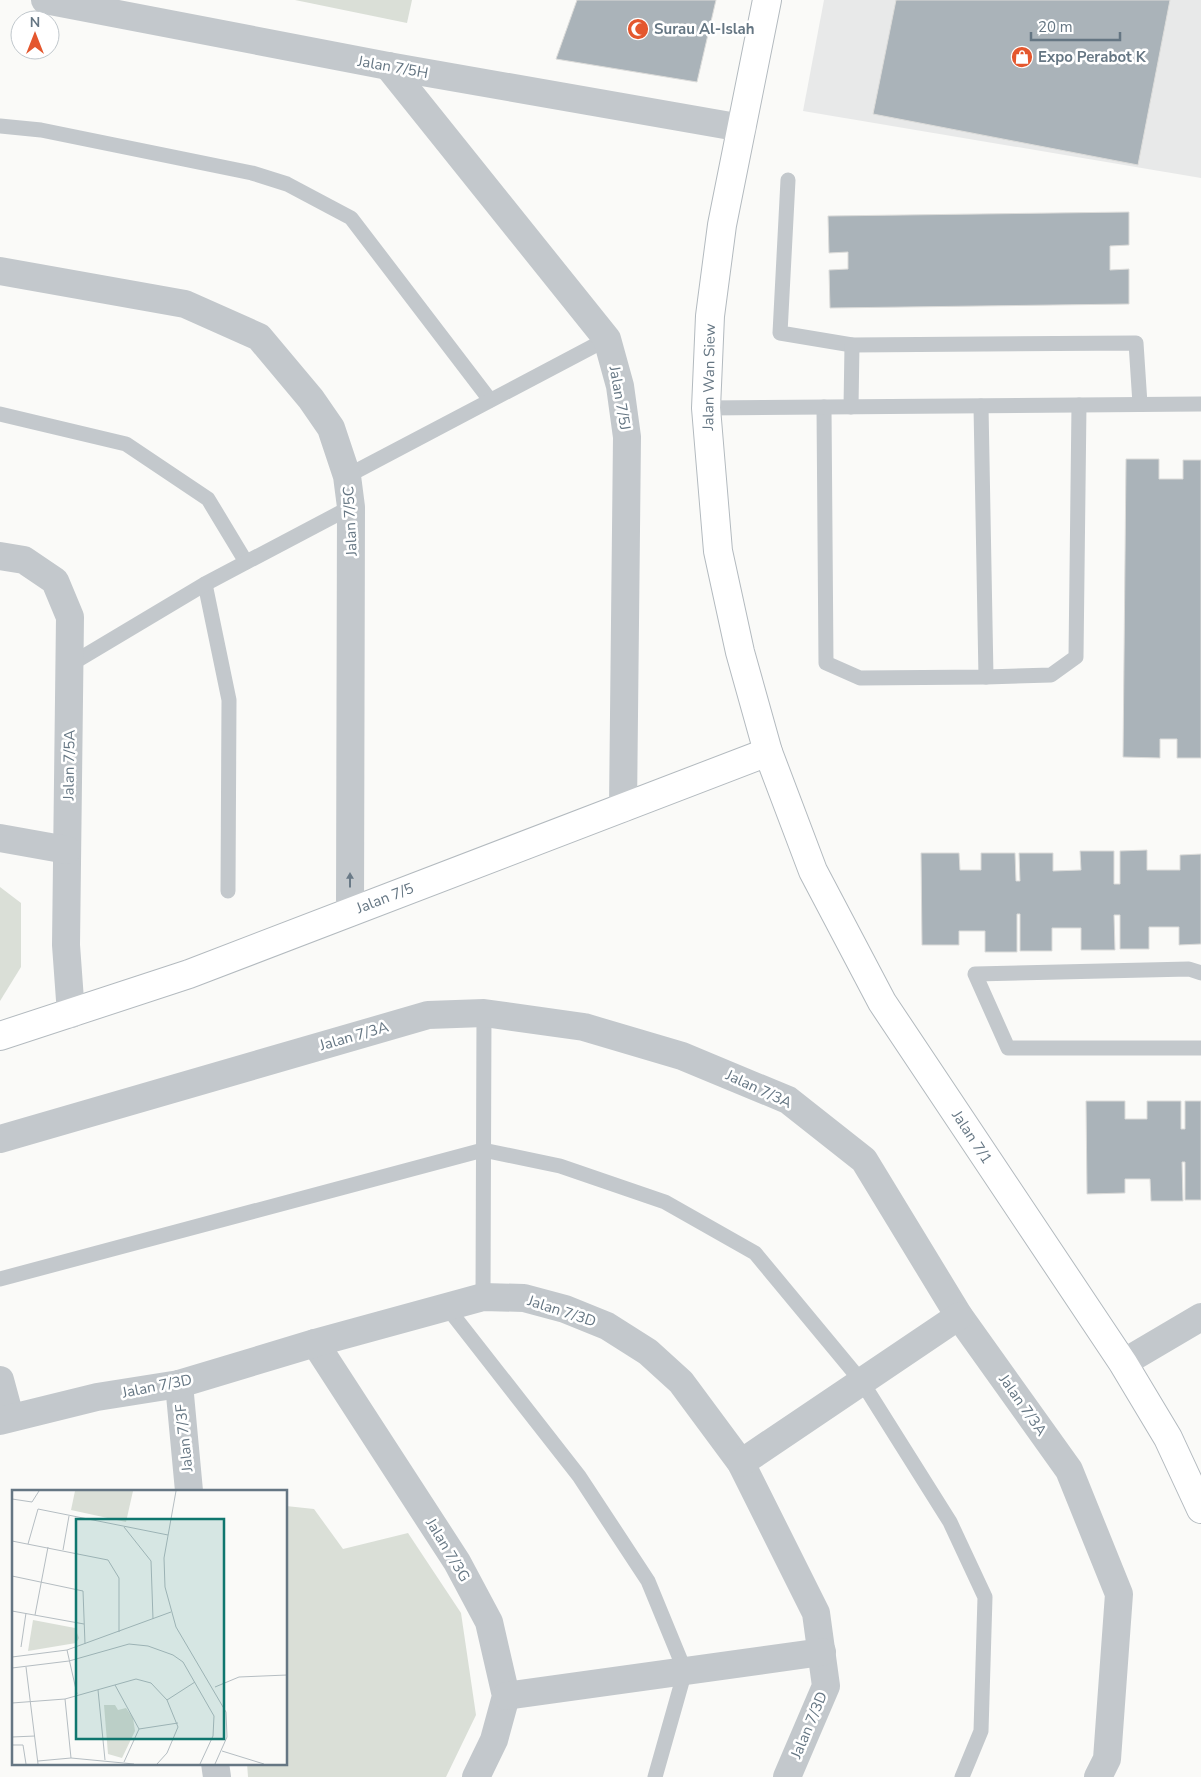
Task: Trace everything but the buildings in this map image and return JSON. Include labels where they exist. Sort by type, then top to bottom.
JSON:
[{"type":"street","name":"Jalan 7/5H","points":[[45,0],[388,66],[742,128]]},
{"type":"street","name":"Jalan Wan Siew","points":[[767,0],[722,225],[710,316],[706,408],[718,551],[740,652],[768,752]]},
{"type":"street","name":"Jalan 7/5J","points":[[388,66],[607,339],[620,386],[627,437],[623,808]]},
{"type":"street","name":"Jalan 7/5C","points":[[0,271],[185,304],[259,337],[311,399],[331,428],[347,476],[351,506],[350,912]]},
{"type":"street","name":"Jalan 7/5A","points":[[0,556],[24,560],[55,581],[70,617],[71,664],[66,944],[71,1014]]},
{"type":"street","name":"Jalan 7/5","points":[[0,1036],[188,974],[768,752]]},
{"type":"street","name":"Jalan 7/1","points":[[768,752],[813,871],[882,1002],[1123,1363],[1168,1438],[1201,1509]]},
{"type":"street","points":[[0,838],[68,850]]},
{"type":"street","name":"Jalan 7/3A","points":[[0,1138],[428,1015],[484,1013],[584,1027],[682,1056],[788,1100],[864,1160],[960,1316],[1069,1470],[1119,1594],[1107,1759],[1098,1777]]},
{"type":"street","name":"Jalan 7/3D","points":[[5,1419],[97,1397],[179,1384],[315,1343],[483,1297],[524,1298],[565,1309],[607,1326],[648,1352],[681,1382],[740,1463],[816,1612],[826,1686],[787,1777]]},
{"type":"street","points":[[740,1463],[960,1316]]},
{"type":"street","points":[[1123,1363],[1201,1318]]},
{"type":"street","name":"Jalan 7/3G","points":[[315,1343],[466,1579],[489,1622],[506,1696],[494,1740],[476,1777]]},
{"type":"street","points":[[0,1380],[5,1419]]},
{"type":"street","name":"Jalan 7/3F","points":[[179,1384],[189,1490]]},
{"type":"street","points":[[506,1696],[822,1652]]},
{"type":"street","points":[[215,1764],[217,1777]]},
{"type":"lane","points":[[0,126],[41,130],[252,173],[287,184],[351,218],[490,400]]},
{"type":"lane","points":[[788,180],[780,334],[852,345],[1136,343],[1140,404]]},
{"type":"lane","points":[[347,476],[607,339]]},
{"type":"lane","points":[[851,407],[852,345]]},
{"type":"lane","points":[[706,408],[1201,404]]},
{"type":"lane","points":[[824,407],[826,663],[860,678],[1051,675],[1076,658],[1079,405]]},
{"type":"lane","points":[[981,406],[986,677]]},
{"type":"lane","points":[[0,414],[126,444],[208,499],[246,562]]},
{"type":"lane","points":[[71,664],[205,584],[351,506]]},
{"type":"lane","points":[[205,584],[229,700],[228,891]]},
{"type":"lane","points":[[1201,973],[1189,969],[975,974],[1008,1048],[1201,1048]]},
{"type":"lane","points":[[483,1297],[484,1013]]},
{"type":"lane","points":[[0,1280],[483,1150],[560,1166],[665,1202],[755,1253],[862,1382],[950,1522],[985,1597],[981,1730],[962,1777]]},
{"type":"lane","points":[[446,1306],[579,1476],[643,1573],[685,1671],[655,1777]]},
{"type":"shaded area","points":[[295,0],[412,0],[407,23]]},
{"type":"shaded area","name":"Expo Perabot K","points":[[824,0],[1201,0],[1201,178],[803,111]]},
{"type":"shaded area","points":[[0,887],[21,903],[21,967],[0,1001]]},
{"type":"shaded area","points":[[288,1506],[314,1509],[343,1549],[408,1533],[461,1613],[476,1715],[446,1777],[248,1777],[247,1764],[288,1764]]},
{"type":"place","name":"Surau Al-Islah","points":[[638,29]]},
{"type":"place","name":"Expo Perabot K","points":[[1022,57]]}]
